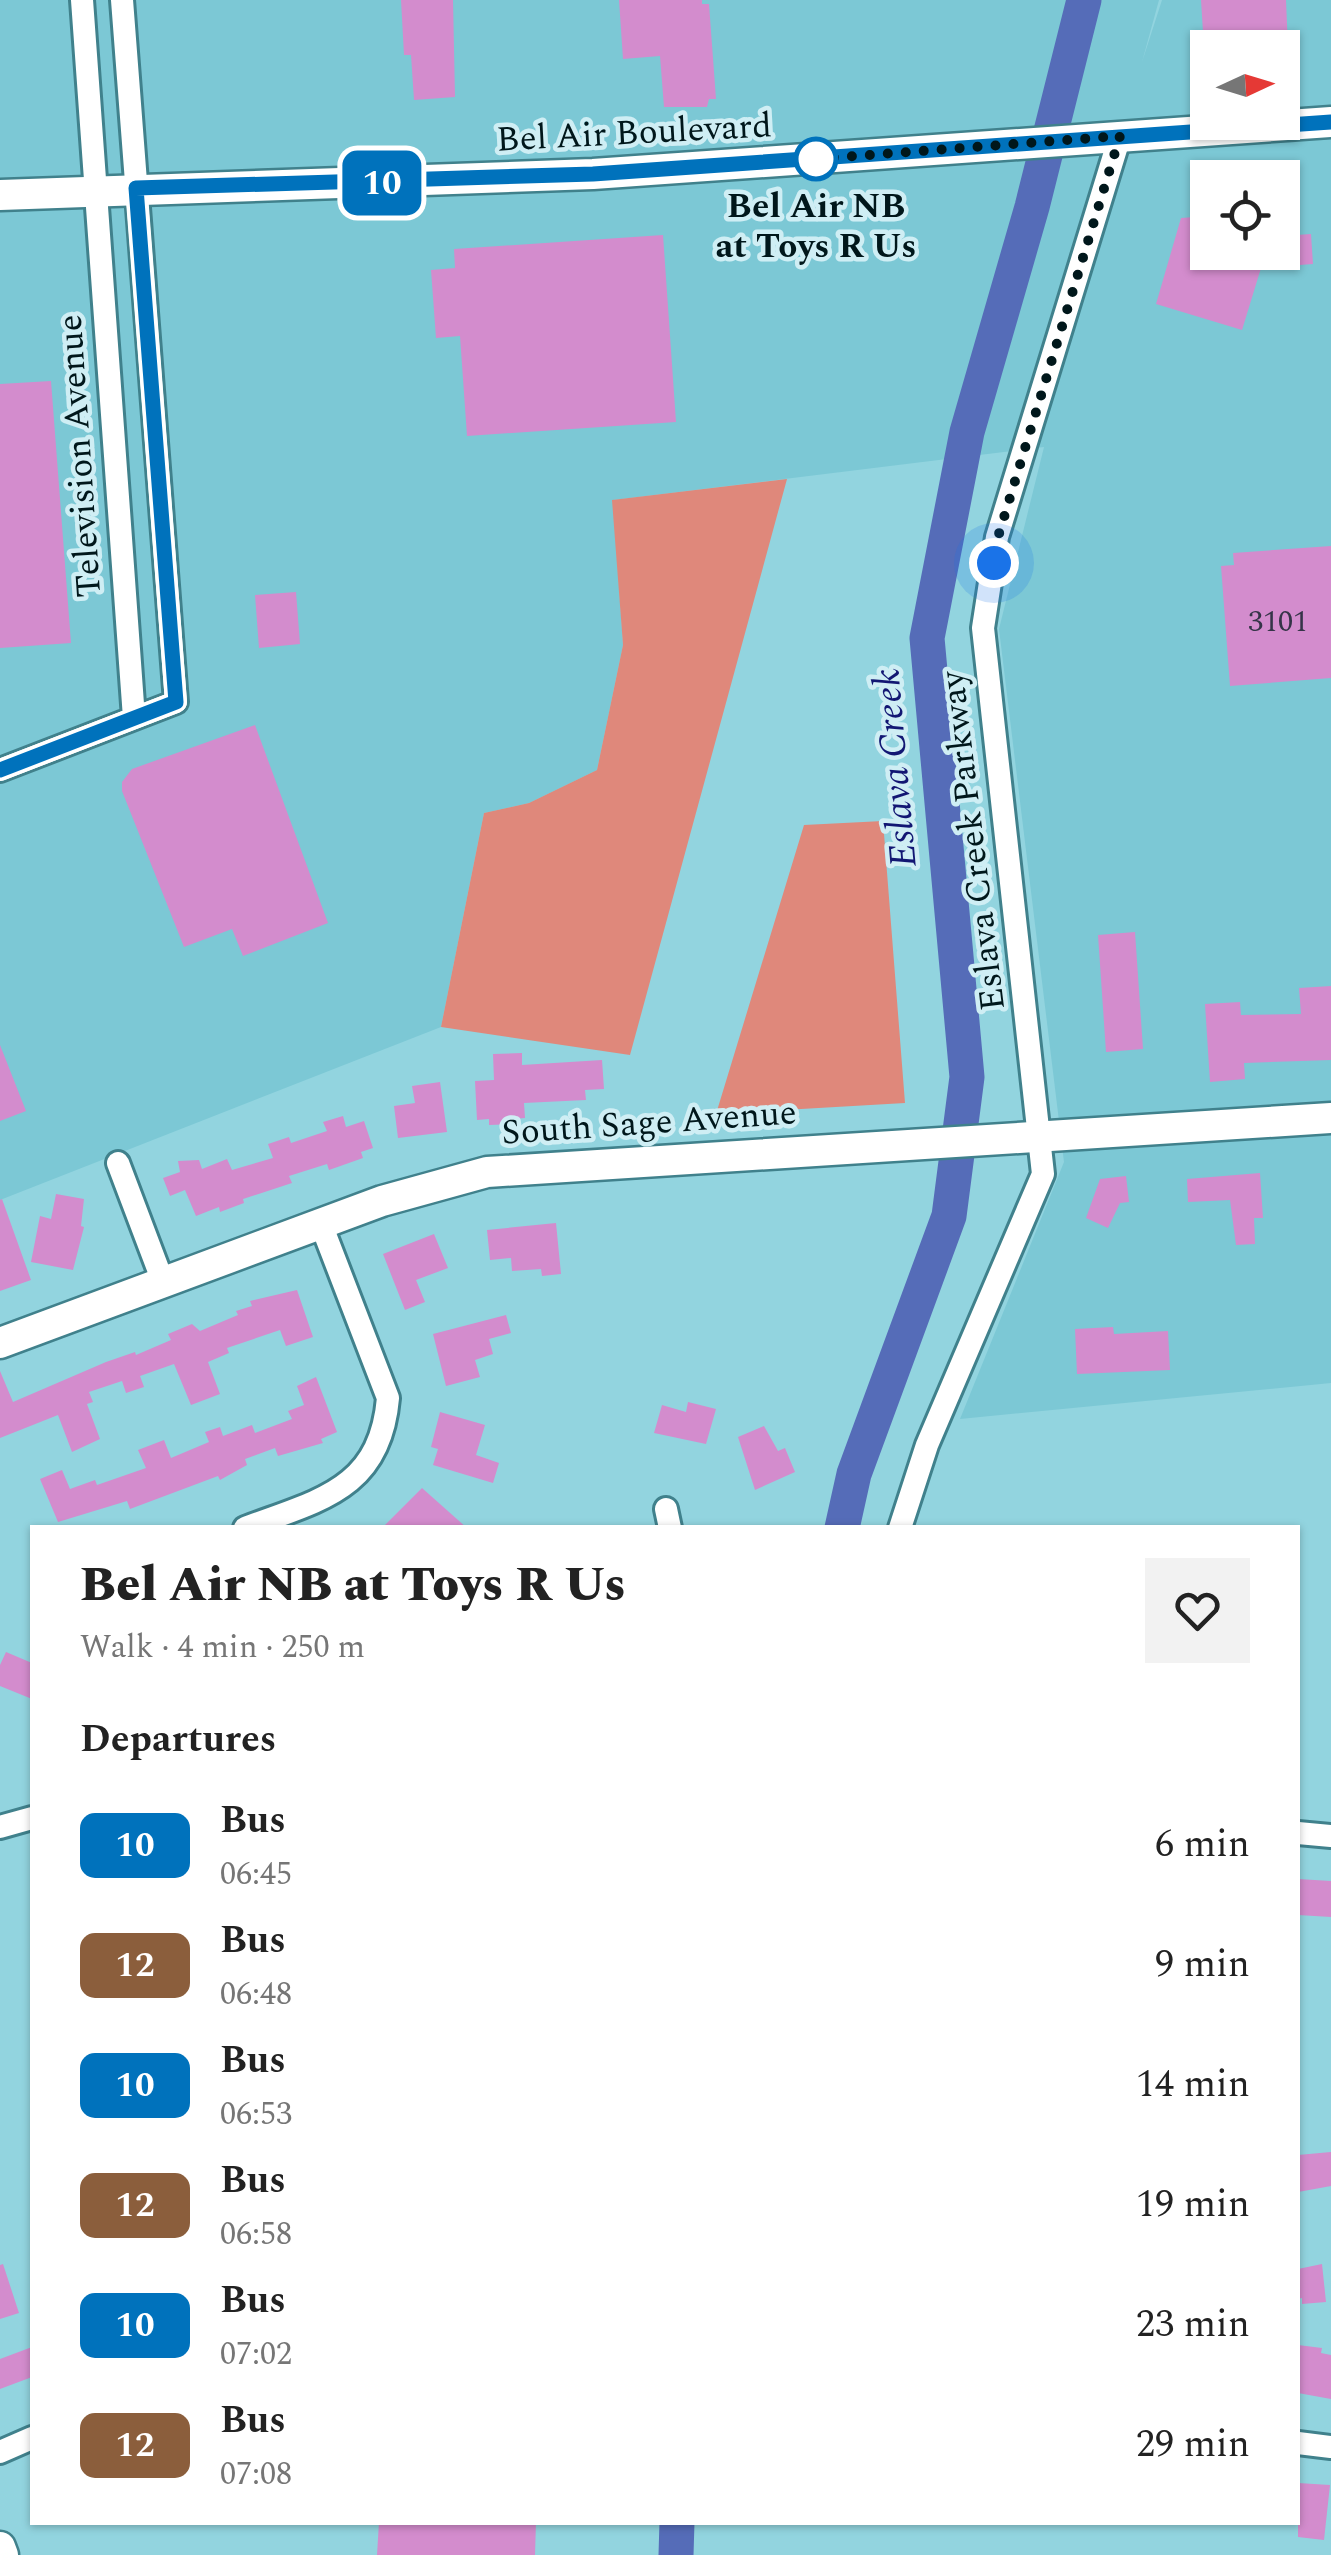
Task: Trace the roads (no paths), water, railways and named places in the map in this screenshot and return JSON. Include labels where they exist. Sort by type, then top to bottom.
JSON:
[{"type":"street","name":"Television Avenue","points":[[82,0],[134,718]]},
{"type":"street","points":[[0,770],[176,702],[122,0]]},
{"type":"street","name":"Bel Air Boulevard","points":[[0,195],[573,175],[1331,122]]},
{"type":"street","name":"Eslava Creek Parkway","points":[[901,1525],[927,1445],[1044,1174],[983,628],[998,537],[1105,137]]},
{"type":"street","points":[[119,508],[160,505]]},
{"type":"street","name":"South Sage Avenue","points":[[0,1343],[382,1202],[487,1172],[1331,1118]]},
{"type":"street","points":[[118,1162],[163,1282]]},
{"type":"street","points":[[253,1525],[337,1494],[373,1453],[386,1429],[388,1398],[384,1383],[320,1224]]},
{"type":"street","points":[[0,1827],[30,1819]]},
{"type":"street","points":[[1300,1833],[1331,1836]]},
{"type":"street","points":[[0,2452],[30,2439]]},
{"type":"street","points":[[1300,2443],[1331,2447]]},
{"type":"street","points":[[0,2547],[4,2555]]},
{"type":"waterway","name":"Eslava Creek","points":[[843,1525],[854,1474],[949,1216],[967,1077],[927,638],[967,432],[1032,207],[1084,0]]},
{"type":"waterway","name":"Eslava Creek","points":[[676,2555],[677,2525]]},
{"type":"place","name":"Bel Air NB at Toys R Us","points":[[816,159]]}]
